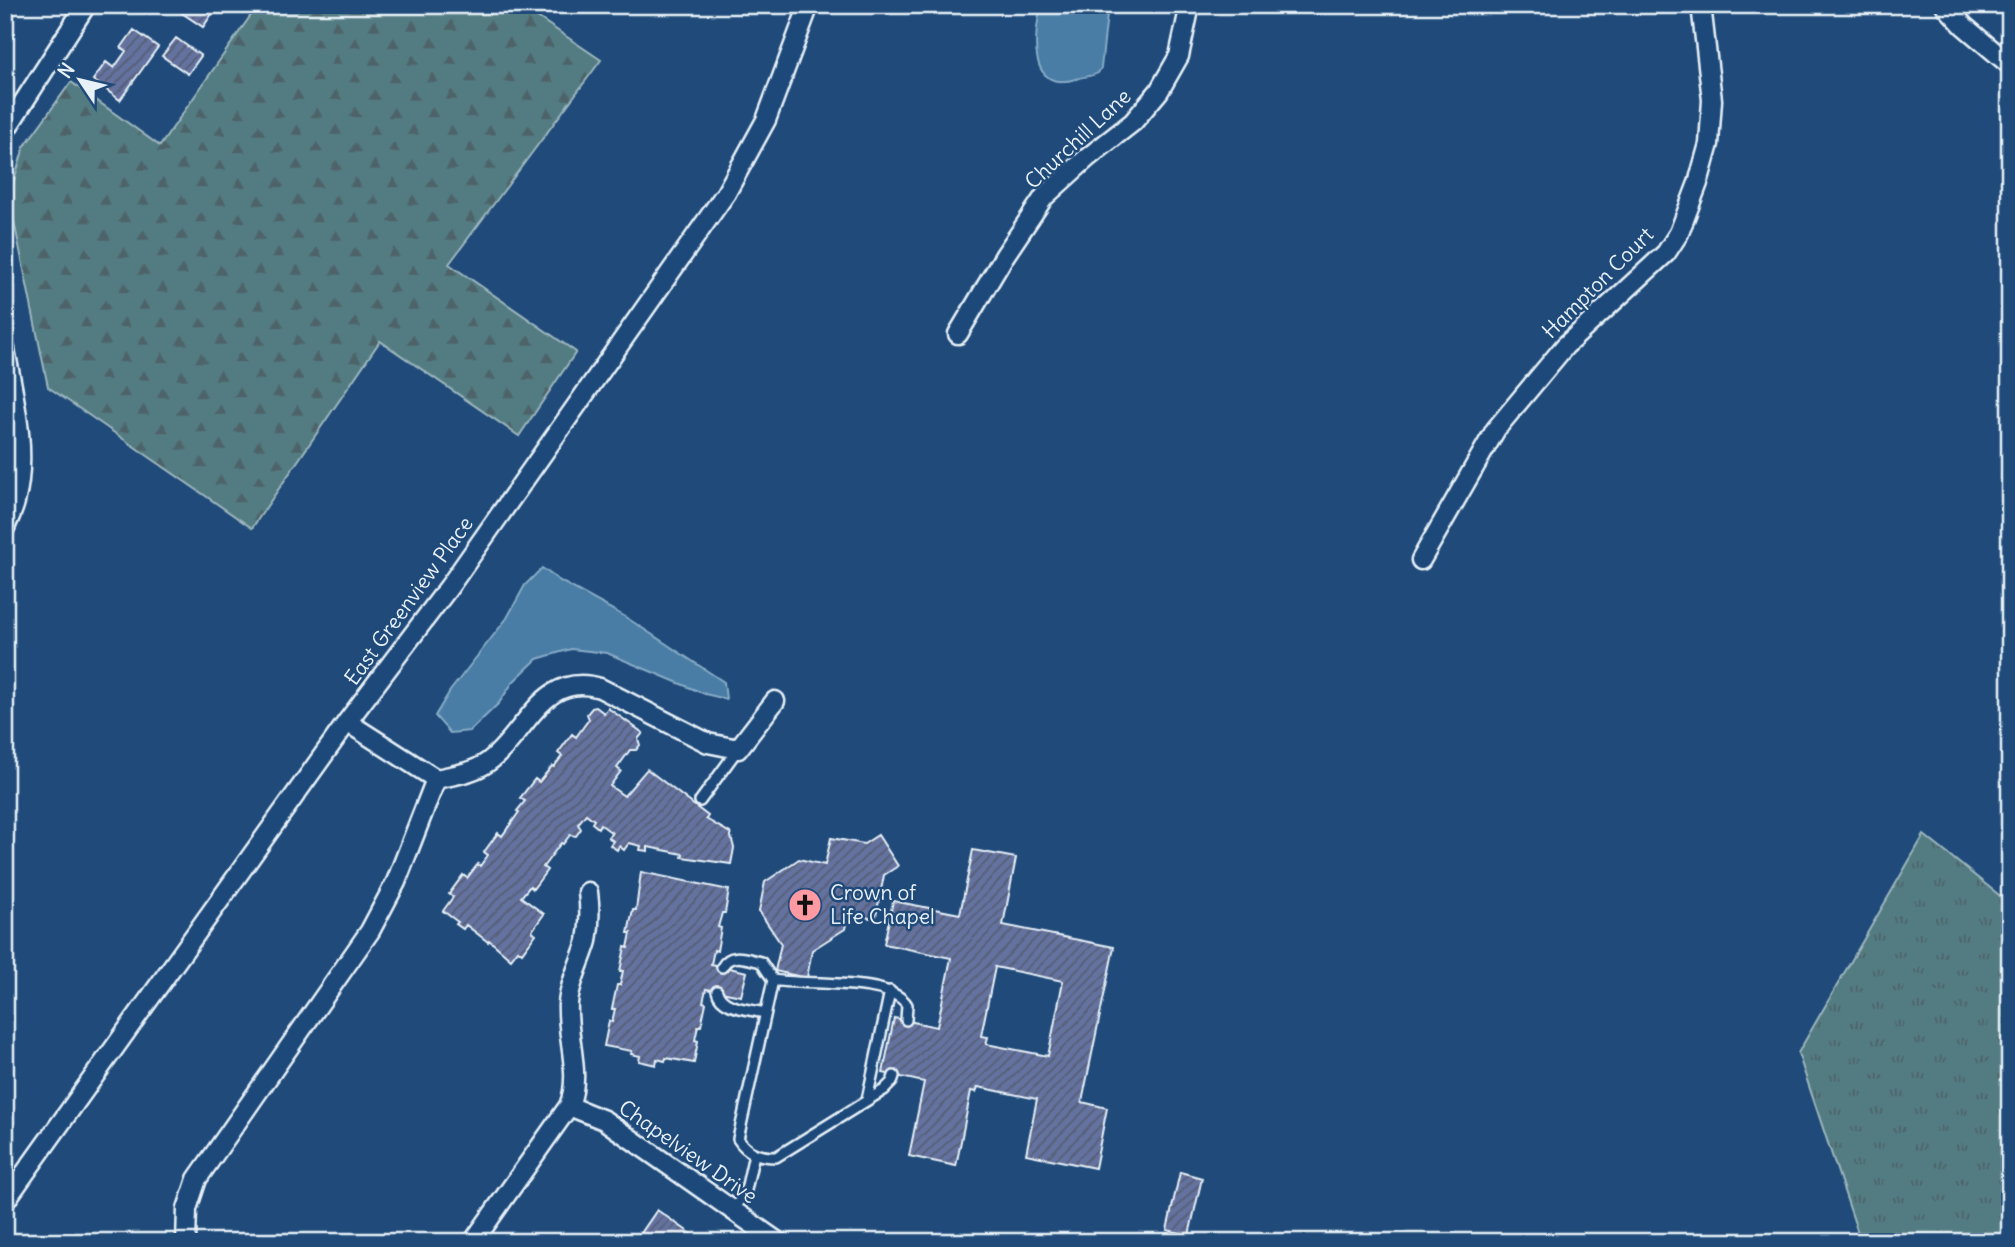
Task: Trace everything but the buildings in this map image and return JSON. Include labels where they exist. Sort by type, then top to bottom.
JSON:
[{"type":"street","points":[[5,131],[86,5]]},
{"type":"street","name":"East Greenview Place","points":[[5,1201],[347,722],[449,587],[726,193],[766,120],[809,5]]},
{"type":"street","name":"Churchill Lane","points":[[958,334],[1044,197],[1133,122],[1159,91],[1179,56],[1190,5]]},
{"type":"street","name":"Hampton Court","points":[[1421,560],[1496,429],[1565,346],[1666,253],[1679,233],[1709,144],[1712,100],[1701,5]]},
{"type":"street","points":[[1945,5],[1964,26],[2010,65]]},
{"type":"street","points":[[5,349],[18,420],[20,464],[15,502],[5,528]]},
{"type":"street","points":[[347,722],[436,779],[467,772],[486,763],[501,750],[547,697],[565,687],[575,685],[600,688],[708,743],[738,750],[775,701]]},
{"type":"street","points":[[186,1242],[187,1209],[197,1179],[370,932],[396,882],[436,779]]},
{"type":"street","points":[[473,1242],[569,1106],[575,1083],[569,1037],[568,999],[572,979],[587,940],[590,914],[588,892]]},
{"type":"street","name":"Chapelview Drive","points":[[569,1106],[604,1120],[773,1241]]},
{"type":"lane","points":[[699,801],[738,750]]},
{"type":"lane","points":[[722,967],[732,957],[761,962],[773,980],[792,984],[833,983],[890,991],[899,995],[907,1005],[906,1020]]},
{"type":"lane","points":[[773,980],[738,1139],[745,1149],[754,1154],[776,1157],[889,1086],[894,1076]]},
{"type":"lane","points":[[717,991],[724,1003],[765,1013]]},
{"type":"lane","points":[[867,1100],[890,991]]},
{"type":"lane","points":[[733,1210],[746,1190],[754,1154]]},
{"type":"green space","points":[[258,5],[530,5],[527,10],[601,60],[449,264],[576,352],[519,436],[380,341],[252,528],[48,387],[9,197],[24,147],[71,82],[160,146]]},
{"type":"green space","points":[[1924,835],[2009,903],[2010,1242],[1861,1242],[1798,1053]]},
{"type":"water","points":[[1041,5],[1108,5],[1101,68],[1098,73],[1060,81],[1049,78],[1042,70],[1036,46]]},
{"type":"water","points":[[542,568],[560,581],[624,616],[724,682],[726,699],[705,694],[607,653],[571,649],[537,659],[513,682],[499,703],[470,731],[450,733],[435,716],[450,691],[507,618],[525,585]]},
{"type":"place","name":"Crown of Life Chapel","points":[[805,905]]}]
